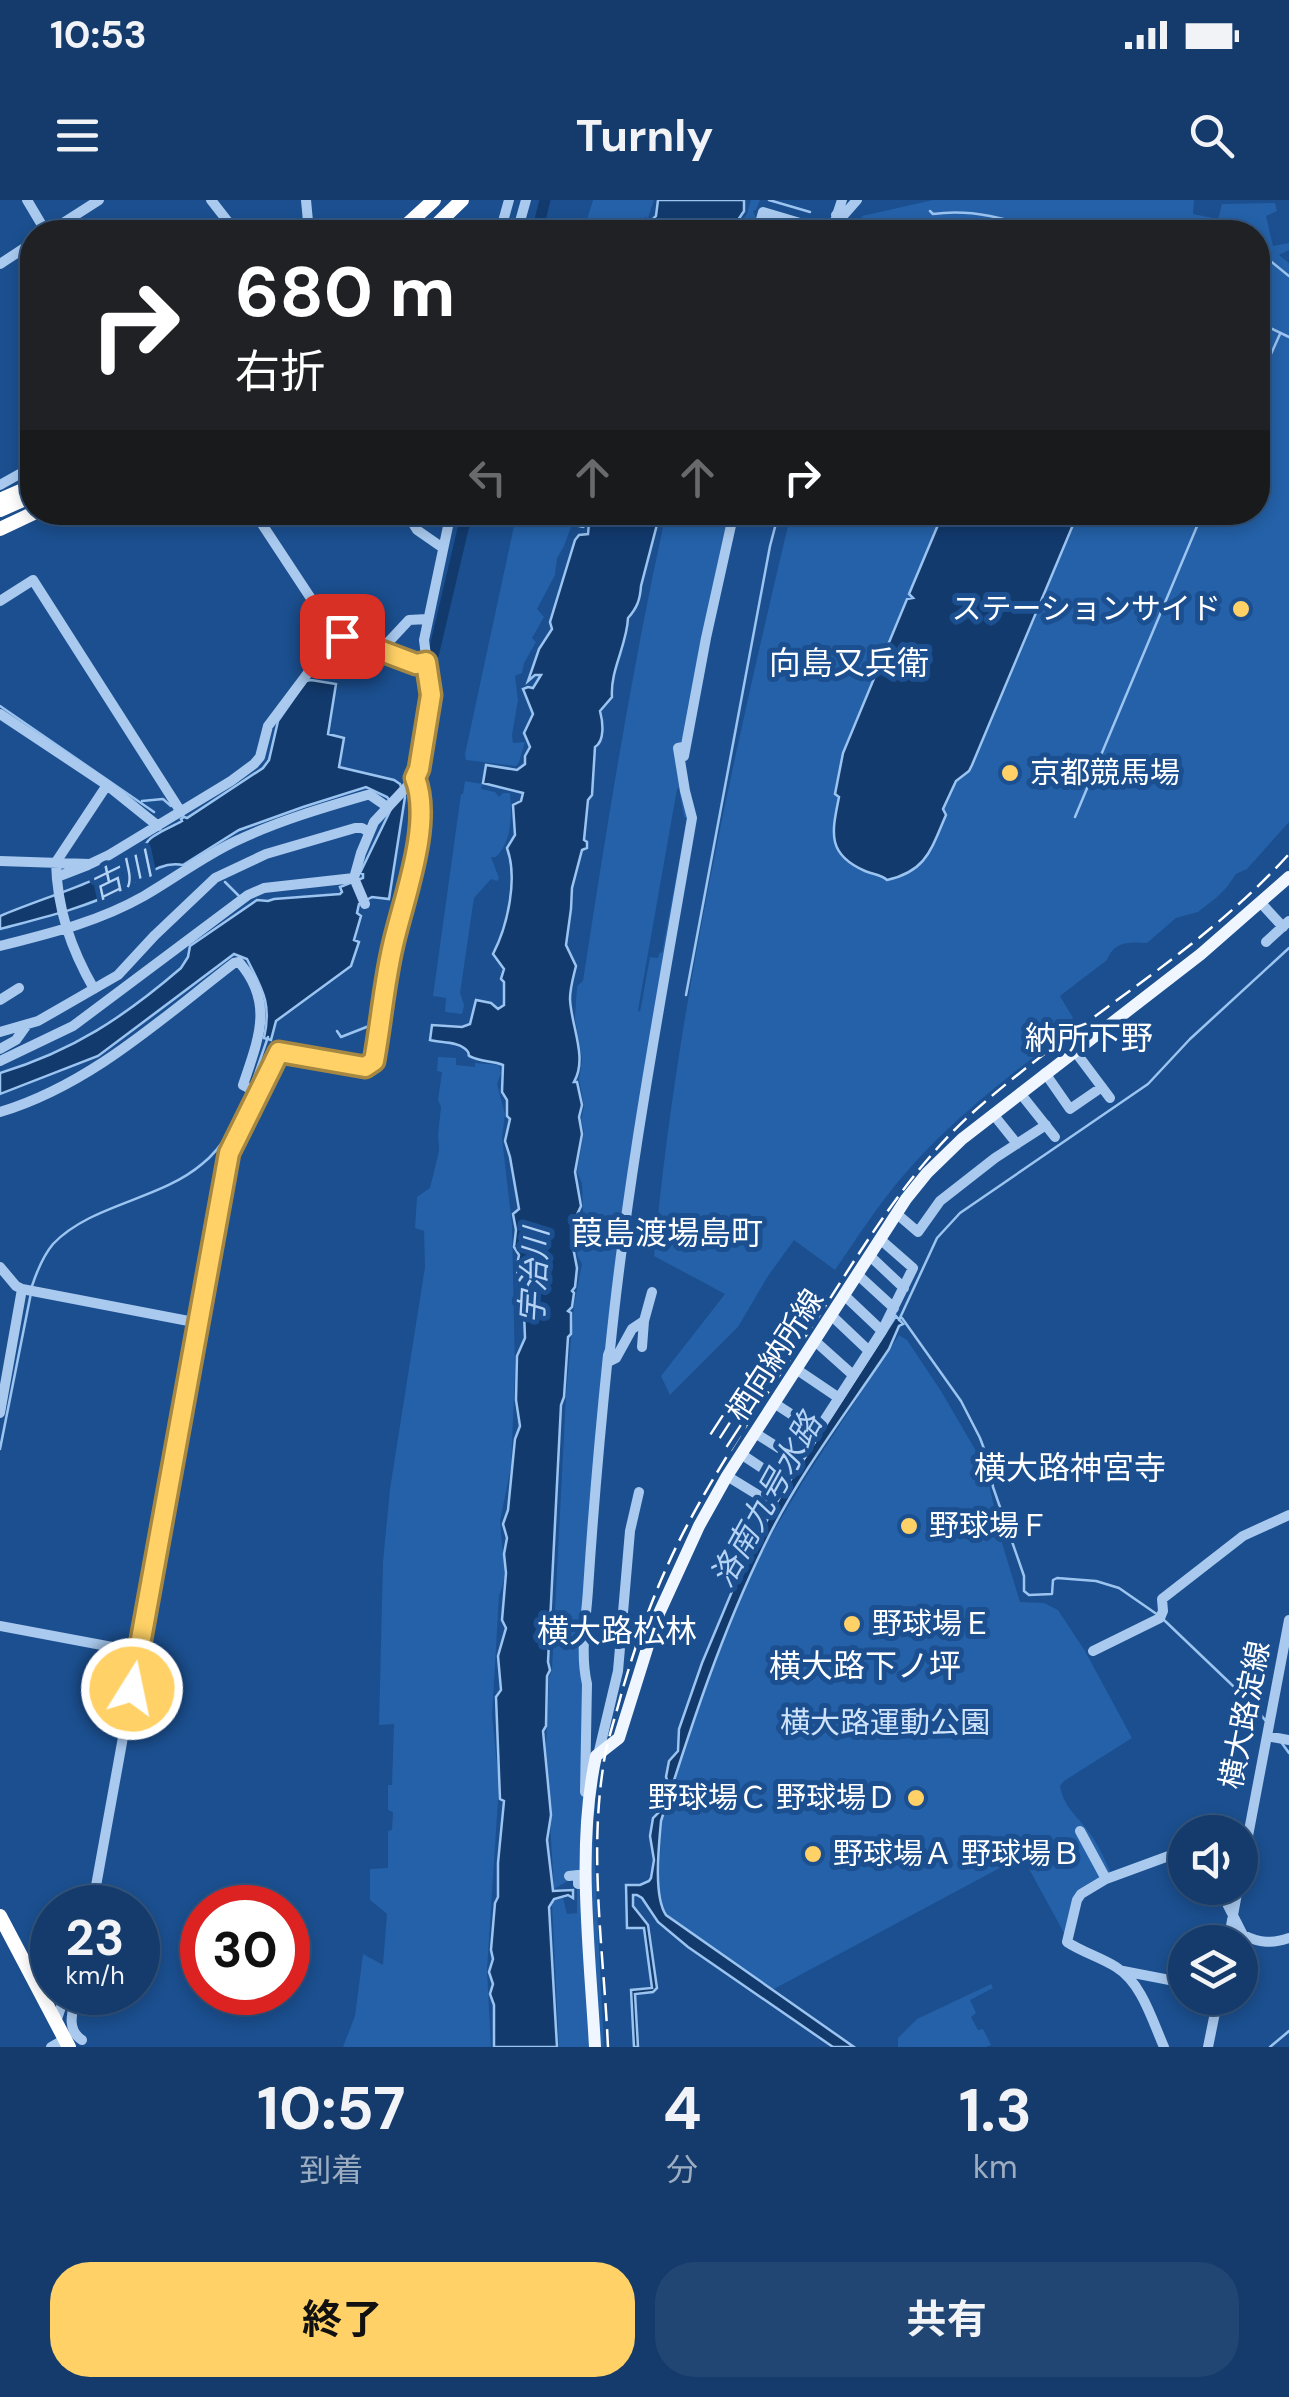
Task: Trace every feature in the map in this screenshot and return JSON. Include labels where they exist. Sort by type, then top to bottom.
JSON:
[{"type":"highway","points":[[412,220],[434,200]]},
{"type":"highway","points":[[427,220],[448,200]]},
{"type":"highway","points":[[441,220],[462,200]]},
{"type":"highway","points":[[454,220],[475,200]]},
{"type":"highway","points":[[0,1916],[30,1972]]},
{"type":"highway","points":[[0,1936],[64,2045]]},
{"type":"highway","points":[[52,2015],[64,2045]]},
{"type":"main road","name":"三栖向納所線","points":[[594,2047],[586,1816],[592,1748],[618,1738],[668,1590],[727,1476],[906,1199],[927,1173],[993,1114],[1288,882]]},
{"type":"street","points":[[67,220],[99,200]]},
{"type":"street","points":[[211,200],[227,220]]},
{"type":"street","points":[[836,220],[857,200]]},
{"type":"street","points":[[761,220],[763,212],[790,220]]},
{"type":"street","points":[[263,525],[337,638]]},
{"type":"street","points":[[415,525],[443,548]]},
{"type":"street","points":[[365,904],[354,878],[368,832],[419,769],[431,695],[424,640],[447,525]]},
{"type":"street","points":[[569,1876],[578,1875],[578,1884],[584,1884],[592,1748],[584,1670],[594,1496],[608,1356],[646,1081],[692,818],[678,748],[682,747],[684,756],[731,525]]},
{"type":"street","points":[[0,601],[32,580],[181,812]]},
{"type":"street","points":[[381,650],[409,620],[427,619]]},
{"type":"street","points":[[57,879],[110,855],[232,781],[260,757],[268,726],[337,638],[342,636],[416,664],[426,662]]},
{"type":"street","points":[[0,714],[107,784],[158,826]]},
{"type":"street","points":[[96,1885],[229,1153],[253,1091],[279,1052],[365,1067],[374,1061],[393,945],[418,840],[418,785],[412,781]]},
{"type":"street","points":[[94,989],[65,928],[56,862],[107,784]]},
{"type":"street","points":[[0,946],[65,928],[142,897],[232,842],[280,821],[366,795],[388,804]]},
{"type":"street","points":[[0,1032],[26,1026],[128,966],[165,924],[215,878],[266,854],[356,828],[368,832]]},
{"type":"street","points":[[0,861],[90,864]]},
{"type":"street","points":[[0,1061],[73,1026],[248,895],[264,888],[354,878]]},
{"type":"street","points":[[1261,903],[1286,924],[1266,942]]},
{"type":"street","points":[[0,1112],[47,1094],[109,1060],[239,962],[258,998],[262,1018],[243,1085],[253,1091]]},
{"type":"street","points":[[0,1000],[19,988]]},
{"type":"street","points":[[0,1049],[16,1040],[26,1026]]},
{"type":"street","points":[[1074,1050],[1110,1098]]},
{"type":"street","points":[[1044,1073],[1070,1108],[1102,1087]]},
{"type":"street","points":[[1020,1093],[1055,1137]]},
{"type":"street","points":[[993,1114],[1016,1144]]},
{"type":"street","points":[[897,1214],[918,1232],[940,1201],[1046,1125]]},
{"type":"street","points":[[727,1476],[771,1503],[882,1330],[913,1268],[881,1240]]},
{"type":"street","points":[[870,1256],[904,1288]]},
{"type":"street","points":[[0,1267],[24,1290],[198,1322]]},
{"type":"street","points":[[858,1275],[894,1308]]},
{"type":"street","points":[[0,1412],[24,1290]]},
{"type":"street","points":[[642,1347],[652,1292]]},
{"type":"street","points":[[844,1296],[882,1330]]},
{"type":"street","points":[[830,1315],[869,1351]]},
{"type":"street","points":[[610,1361],[616,1358],[632,1328],[644,1320]]},
{"type":"street","points":[[815,1340],[853,1375]]},
{"type":"street","points":[[592,1748],[588,1634],[613,1342]]},
{"type":"street","points":[[796,1369],[839,1398]]},
{"type":"street","points":[[774,1404],[817,1431]]},
{"type":"street","points":[[755,1433],[798,1460]]},
{"type":"street","points":[[741,1454],[783,1482]]},
{"type":"street","points":[[592,1748],[618,1671],[630,1531],[639,1492]]},
{"type":"street","points":[[1093,1652],[1161,1617],[1162,1599],[1244,1536],[1289,1515]]},
{"type":"street","name":"横大路淀線","points":[[1252,1815],[1289,1620]]},
{"type":"street","points":[[0,1626],[139,1652]]},
{"type":"street","points":[[1267,1736],[1289,1740]]},
{"type":"street","points":[[1080,1831],[1106,1879]]},
{"type":"street","points":[[1164,2047],[1136,1987],[1122,1971],[1067,1942],[1080,1894],[1106,1879],[1168,1856]]},
{"type":"street","points":[[1227,1905],[1243,1935],[1252,1940],[1276,1942],[1289,1938]]},
{"type":"street","points":[[1231,1925],[1234,1905]]},
{"type":"street","points":[[1122,1971],[1168,1980]]},
{"type":"street","points":[[56,2022],[58,2015]]},
{"type":"street","points":[[64,2045],[78,2038],[71,2027],[73,2015]]},
{"type":"street","points":[[1208,2047],[1215,2015]]},
{"type":"green space","points":[[593,200],[654,200],[648,218],[643,220],[587,220]]},
{"type":"green space","points":[[751,200],[760,200],[753,211],[755,220],[742,220]]},
{"type":"green space","name":"京都競馬場","points":[[933,200],[1194,200],[1193,214],[1218,219],[1222,204],[1275,203],[1277,211],[1266,216],[1267,220],[861,220],[862,216]]},
{"type":"green space","points":[[763,212],[790,220],[761,220]]},
{"type":"green space","name":"京都競馬場","points":[[1270,233],[1273,246],[1289,243],[1289,250],[1279,255],[1289,263],[1289,822],[1247,869],[1236,874],[1198,912],[1176,918],[1147,943],[1118,946],[1107,960],[1060,996],[1073,1018],[1055,1031],[1059,1038],[977,1103],[920,1157],[885,1198],[835,1270],[794,1240],[738,1327],[670,1395],[661,1376],[725,1294],[654,1256],[692,975],[748,697],[788,525],[1270,525]]},
{"type":"green space","points":[[514,525],[572,525],[557,558],[555,575],[537,609],[544,617],[532,638],[536,642],[522,673],[515,676],[518,700],[513,743],[525,742],[519,762],[516,766],[466,760]]},
{"type":"green space","points":[[664,525],[732,525],[684,756],[692,818],[613,1325],[584,1670],[583,1884],[578,1875],[554,1889],[546,1749],[549,1678],[566,1396],[574,1305],[582,1264],[577,1255],[577,1225],[583,1213],[582,1183],[577,1172],[584,1106],[575,1018],[577,986],[583,981],[621,746]],"holes":[[[679,788],[687,818],[662,953],[658,958],[650,957],[640,1012]]]},
{"type":"green space","points":[[465,781],[482,784],[481,789],[499,797],[510,793],[511,810],[505,844],[496,857],[491,857],[499,878],[491,879],[474,898],[460,993],[462,1014],[445,1012],[446,998],[433,996]]},
{"type":"green space","points":[[438,1057],[456,1058],[456,1065],[499,1065],[497,1084],[505,1114],[502,1138],[512,1225],[515,1372],[511,1467],[500,1521],[505,1577],[499,1596],[492,1716],[499,1784],[487,1970],[491,2047],[343,2047],[355,2016],[363,1954],[383,1965],[387,1914],[370,1900],[370,1869],[388,1868],[388,1831],[392,1830],[393,1812],[388,1810],[388,1785],[392,1785],[394,1724],[379,1725],[383,1562],[390,1489],[425,1267],[424,1231],[415,1228],[417,1197],[430,1188],[439,1151],[442,1072],[437,1071]]},
{"type":"green space","name":"横大路運動公園","points":[[899,1335],[907,1340],[941,1391],[976,1451],[989,1484],[1020,1602],[1044,1603],[1058,1610],[1132,1738],[1060,1786],[1065,1801],[1094,1839],[1111,1873],[1075,1896],[1064,1933],[1022,1856],[772,1990],[663,1908],[658,1890],[662,1819],[689,1730],[760,1554]]},
{"type":"green space","points":[[597,1781],[593,1830],[604,2047],[598,2047],[590,1876],[589,1811]]},
{"type":"green space","points":[[577,1889],[584,1890],[590,2047],[559,2047],[552,1905],[554,1899],[563,1898],[567,1914],[577,1913]]},
{"type":"green space","points":[[991,1984],[993,1988],[970,2000],[976,2013],[971,2017],[991,2045],[898,2047],[898,2038],[917,2019]]},
{"type":"water","points":[[658,200],[744,200],[744,211],[738,220],[652,220]]},
{"type":"water","name":"宇治川","points":[[589,525],[657,525],[639,600],[628,618],[612,697],[600,711],[602,731],[595,747],[592,795],[588,800],[584,840],[587,848],[582,850],[572,888],[566,945],[576,966],[570,999],[579,1052],[574,1082],[582,1105],[582,1134],[575,1172],[581,1206],[574,1221],[576,1232],[572,1242],[577,1268],[572,1307],[568,1311],[571,1334],[561,1405],[550,1670],[543,1731],[553,1891],[573,1890],[573,1898],[568,1895],[554,1899],[549,1907],[557,2047],[494,2047],[494,2005],[490,1994],[493,1984],[489,1972],[504,1801],[500,1799],[496,1697],[501,1690],[498,1656],[506,1628],[502,1620],[507,1538],[503,1524],[520,1426],[517,1356],[525,1338],[524,1312],[519,1308],[519,1255],[514,1247],[513,1214],[519,1209],[505,1141],[510,1119],[502,1092],[503,1065],[470,1056],[457,1044],[430,1040],[432,1025],[470,1024],[476,1000],[498,1009],[504,1005],[504,969],[493,954],[510,901],[512,873],[507,848],[515,835],[513,805],[521,801],[523,793],[483,783],[486,765],[517,770],[525,764],[530,747],[524,733],[533,714],[523,689],[533,688],[541,675],[528,681],[539,649],[552,629],[550,622],[575,540],[588,534]]},
{"type":"water","points":[[938,525],[1073,525],[972,765],[956,781],[943,809],[946,815],[931,848],[911,871],[887,880],[852,864],[838,849],[834,831],[839,797],[835,794],[843,753],[907,599],[913,598],[909,594]]},
{"type":"water","points":[[306,681],[336,684],[328,734],[344,738],[339,767],[394,780],[405,797],[389,899],[372,897],[359,904],[357,913],[361,916],[354,940],[359,942],[351,966],[276,1021],[271,1040],[264,1038],[267,1015],[261,988],[247,959],[234,954],[98,1056],[0,1094],[0,1073],[51,1054],[118,1017],[181,968],[190,946],[257,900],[340,894],[340,887],[363,878],[360,873],[393,805],[387,797],[366,787],[239,830],[183,865],[158,868],[91,903],[0,929],[0,916],[84,884],[133,860],[154,835],[263,768],[269,760],[278,721]]},
{"type":"water","points":[[896,1316],[903,1324],[889,1349],[793,1492],[750,1576],[684,1750],[661,1821],[658,1856],[659,1896],[666,1915],[854,2047],[833,2047],[688,1947],[658,1922],[642,1898],[633,1895],[633,1906],[648,1925],[657,1988],[635,1994],[638,2047],[634,2047],[631,1990],[652,1988],[644,1928],[627,1928],[626,1885],[640,1885],[651,1878],[653,1818],[664,1807],[669,1761],[678,1751],[679,1729],[702,1663],[746,1558],[784,1490]]},
{"type":"waterway","name":"古川","points":[[540,220],[545,200]]},
{"type":"waterway","points":[[769,200],[810,212]]},
{"type":"waterway","points":[[930,211],[1008,220]]},
{"type":"waterway","points":[[1270,261],[1289,276]]},
{"type":"waterway","points":[[1270,328],[1289,337]]},
{"type":"waterway","points":[[1270,356],[1280,334]]},
{"type":"waterway","name":"古川","points":[[433,656],[464,525]]},
{"type":"waterway","points":[[686,995],[776,525]]},
{"type":"waterway","points":[[1075,817],[1198,525]]},
{"type":"waterway","points":[[0,706],[154,812]]},
{"type":"waterway","points":[[142,801],[163,799],[171,806]]},
{"type":"waterway","points":[[225,882],[239,896]]},
{"type":"waterway","points":[[899,1320],[937,1238],[960,1213],[1148,1084],[1190,1039],[1289,948]]},
{"type":"waterway","points":[[337,1031],[341,1037],[369,1026]]},
{"type":"waterway","points":[[251,1086],[268,1037]]},
{"type":"waterway","points":[[32,1286],[46,1254],[69,1231],[166,1186],[210,1157],[229,1132],[248,1094]]},
{"type":"waterway","points":[[0,1449],[31,1293]]},
{"type":"waterway","points":[[902,1318],[961,1401],[980,1438],[1024,1576],[1024,1591],[1029,1595],[1052,1594],[1053,1580],[1057,1578],[1096,1581],[1119,1588],[1158,1615]]},
{"type":"waterway","points":[[1164,1620],[1265,1720]]},
{"type":"waterway","points":[[1281,1742],[1289,1753]]},
{"type":"waterway","name":"洛南九号水路","points":[[659,1812],[669,1782]]},
{"type":"waterway","points":[[1270,2047],[1289,2031]]},
{"type":"railway","points":[[608,2047],[597,1872],[604,1759],[651,1606],[704,1494],[870,1236],[931,1155],[1017,1075],[1217,923],[1289,854]]},
{"type":"place","name":"ステーションサイド","points":[[1241,609]]},
{"type":"place","name":"京都競馬場","points":[[1010,773]]},
{"type":"place","name":"野球場Ｆ","points":[[909,1526]]},
{"type":"place","name":"野球場Ｅ","points":[[852,1624]]},
{"type":"place","name":"野球場Ｃ 野球場Ｄ","points":[[916,1798]]},
{"type":"place","name":"野球場Ａ 野球場Ｂ","points":[[813,1854]]},
{"type":"district","name":"向島又兵衛","points":[[849,663]]},
{"type":"district","name":"納所下野","points":[[1089,1038]]},
{"type":"district","name":"葭島渡場島町","points":[[667,1233]]},
{"type":"district","name":"横大路神宮寺","points":[[1070,1468]]},
{"type":"district","name":"横大路松林","points":[[617,1631]]},
{"type":"district","name":"横大路下ノ坪","points":[[865,1666]]},
{"type":"route","points":[[132,1689],[232,1145],[279,1052],[365,1067],[374,1061],[393,945],[418,840],[420,818],[415,778],[430,709],[430,680],[426,662],[416,664],[342,636]]}]
